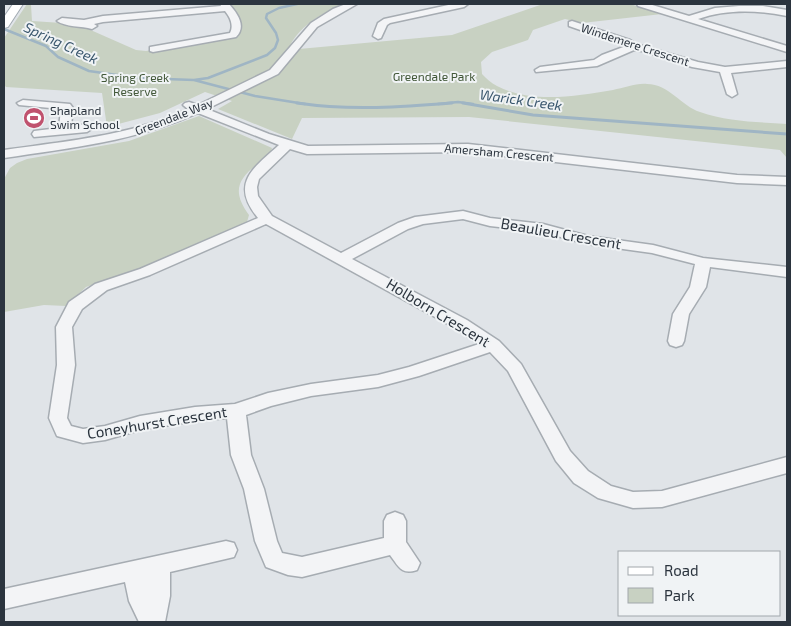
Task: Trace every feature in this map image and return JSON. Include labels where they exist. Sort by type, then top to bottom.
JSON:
[{"type":"main road","points":[[5,24],[18,4]]},
{"type":"street","name":"Greendale Way","points":[[4,145],[123,130],[193,107],[274,72],[277,66],[289,56],[314,25],[336,11],[353,4]]},
{"type":"street","points":[[378,36],[383,23],[387,21],[464,4]]},
{"type":"street","points":[[641,4],[787,49]]},
{"type":"street","points":[[62,21],[88,24],[103,19],[226,6],[234,14],[238,28],[236,32],[172,49],[153,49]]},
{"type":"street","points":[[691,18],[702,14],[748,7],[787,13]]},
{"type":"street","name":"Windemere Crescent","points":[[583,20],[568,23],[627,42],[633,47],[643,48],[696,65],[726,70],[787,64]]},
{"type":"street","points":[[540,70],[597,63],[606,57],[633,47]]},
{"type":"street","points":[[726,70],[732,94]]},
{"type":"street","points":[[23,103],[66,106],[65,131]]},
{"type":"street","name":"Greendale Way","points":[[4,154],[124,136],[165,123],[193,107]]},
{"type":"street","name":"Amersham Crescent","points":[[193,107],[286,145],[307,150],[468,148],[737,179],[787,182]]},
{"type":"street","points":[[38,134],[87,128]]},
{"type":"street","name":"Holborn Crescent","points":[[286,145],[258,172],[251,182],[250,194],[254,206],[267,218],[461,324],[493,345],[515,368],[563,456],[581,477],[605,492],[633,500],[662,500],[787,465]]},
{"type":"street","points":[[4,160],[34,150]]},
{"type":"street","name":"Beaulieu Crescent","points":[[343,258],[403,226],[444,216],[463,215],[490,222],[543,228],[587,240],[653,248],[703,262],[787,272]]},
{"type":"street","name":"Coneyhurst Crescent","points":[[267,218],[145,272],[95,291],[75,306],[64,327],[66,365],[58,418],[64,431],[83,436],[105,433],[140,423],[195,414],[236,411],[268,400],[311,390],[378,381],[413,372],[493,345]]},
{"type":"street","points":[[676,342],[681,314],[698,287],[703,262]]},
{"type":"street","points":[[236,411],[241,456],[254,489],[266,541],[274,560],[302,567],[395,545]]},
{"type":"street","points":[[395,520],[395,545],[409,563]]},
{"type":"street","points":[[4,599],[226,550]]},
{"type":"street","points":[[152,622],[158,596],[159,564]]},
{"type":"street","points":[[134,570],[141,601],[152,622]]},
{"type":"green space","name":"Greendale Park","points":[[27,4],[31,5],[32,21],[77,24],[136,50],[146,51],[233,36],[241,31],[241,23],[230,4],[342,4],[310,22],[298,34],[288,50],[452,35],[543,4],[630,4],[662,14],[582,23],[565,19],[533,30],[528,40],[492,52],[481,62],[482,74],[495,85],[511,92],[539,97],[569,96],[613,90],[639,84],[655,85],[668,91],[700,112],[721,118],[787,124],[787,158],[780,150],[469,117],[302,118],[292,139],[218,109],[232,101],[205,92],[160,113],[107,127],[102,93],[6,87],[4,85],[4,38]]},
{"type":"green space","points":[[199,116],[272,148],[270,153],[246,175],[239,186],[240,199],[249,215],[247,222],[151,265],[86,287],[66,306],[44,305],[4,312],[4,179],[10,168],[27,159],[129,141]]},
{"type":"waterway","name":"Spring Creek","points":[[194,80],[208,78],[267,55],[275,48],[278,40],[276,33],[266,18],[267,14],[279,8],[297,4]]},
{"type":"waterway","name":"Spring Creek","points":[[4,29],[46,46],[58,57],[89,71],[138,78],[194,80]]},
{"type":"waterway","name":"Warick Creek","points":[[194,80],[255,96],[302,103]]},
{"type":"waterway","name":"Warick Creek","points":[[440,104],[458,102],[473,104]]},
{"type":"waterway","name":"Warick Creek","points":[[297,103],[302,103]]},
{"type":"waterway","name":"Warick Creek","points":[[302,103],[356,108],[440,104]]},
{"type":"waterway","name":"Warick Creek","points":[[440,104],[452,103]]},
{"type":"waterway","name":"Warick Creek","points":[[463,103],[533,115],[787,134]]},
{"type":"place","name":"Shapland Swim School","points":[[34,118]]},
{"type":"park label","name":"Spring Creek Reserve","points":[[135,85]]}]
